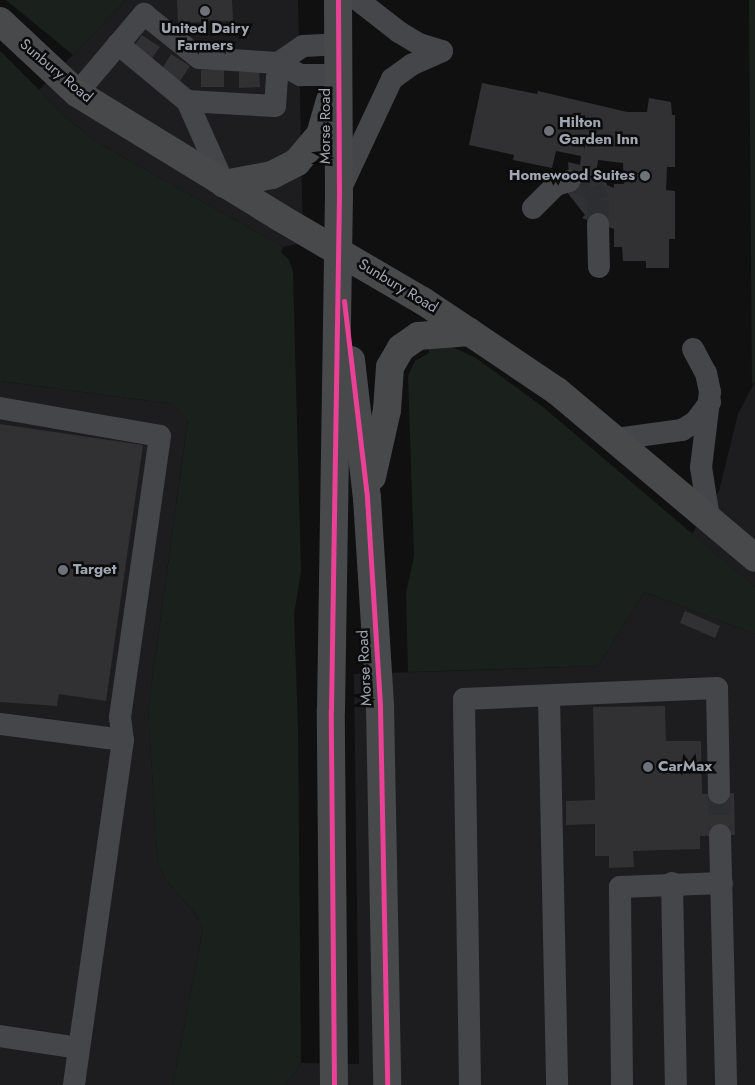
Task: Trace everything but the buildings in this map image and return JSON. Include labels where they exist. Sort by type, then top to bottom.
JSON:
[{"type":"main road","name":"Morse Road","points":[[334,1085],[331,710],[339,193],[338,0]]},
{"type":"main road","name":"Sunbury Road","points":[[0,21],[77,93],[224,184],[338,252],[424,300],[557,391],[755,558]]},
{"type":"main road","points":[[224,184],[272,175],[296,162],[320,134],[338,75]]},
{"type":"main road","name":"Morse Road","points":[[338,252],[367,498],[380,707],[387,1085]]},
{"type":"main road","points":[[367,498],[387,410],[390,367],[401,348],[418,336],[470,332]]},
{"type":"lane","points":[[339,193],[392,80],[411,65],[442,51],[419,44],[399,32],[358,0]]},
{"type":"lane","points":[[77,93],[144,14],[200,58],[278,63],[301,75],[338,75]]},
{"type":"lane","points":[[118,44],[187,101],[224,184]]},
{"type":"lane","points":[[278,63],[303,46],[338,44]]},
{"type":"lane","points":[[187,101],[275,106],[278,63]]},
{"type":"lane","points":[[534,208],[556,185],[569,180]]},
{"type":"lane","points":[[598,224],[599,267]]},
{"type":"lane","points":[[693,349],[706,373],[710,402],[701,467],[709,518]]},
{"type":"lane","points":[[616,439],[682,430],[695,422],[710,402]]},
{"type":"lane","points":[[0,408],[160,436],[120,717],[123,740],[74,1085]]},
{"type":"lane","points":[[470,1085],[464,700],[717,688],[719,794]]},
{"type":"lane","points":[[549,697],[557,1085]]},
{"type":"lane","points":[[0,724],[123,740]]},
{"type":"lane","points":[[720,836],[726,1085]]},
{"type":"lane","points":[[622,1085],[620,887],[672,883],[722,883]]},
{"type":"lane","points":[[672,883],[676,1085]]},
{"type":"lane","points":[[0,1036],[78,1048]]},
{"type":"shaded area","points":[[6,0],[126,0],[73,55]]},
{"type":"shaded area","points":[[126,0],[298,0],[303,243],[283,247],[100,144],[69,120],[39,90]]},
{"type":"shaded area","points":[[749,0],[755,0],[755,381],[752,384]]},
{"type":"shaded area","points":[[0,51],[69,120],[100,144],[283,247],[281,252],[289,260],[293,272],[301,572],[294,614],[298,727],[301,1063],[286,1085],[173,1085],[203,930],[196,914],[165,879],[158,864],[148,710],[188,419],[173,404],[0,381]]},
{"type":"shaded area","points":[[444,343],[476,358],[543,407],[755,587],[755,634],[644,592],[598,666],[408,672],[406,593],[414,556],[408,376],[415,361],[429,353],[429,349]]},
{"type":"shaded area","points":[[0,381],[173,404],[188,418],[148,710],[158,864],[165,879],[196,914],[203,930],[173,1085],[0,1085]]},
{"type":"shaded area","points":[[755,381],[755,587],[692,534],[719,491],[738,414]]},
{"type":"shaded area","points":[[644,592],[755,634],[755,1085],[286,1085],[301,1063],[359,1064],[354,674],[598,666]]},
{"type":"tunnel","points":[[569,181],[592,187],[598,200],[598,224]]},
{"type":"tunnel","points":[[719,793],[720,835]]},
{"type":"cycle path","points":[[334,1085],[331,710],[339,193],[338,0]]},
{"type":"cycle path","points":[[344,301],[367,498],[380,707],[387,1085]]},
{"type":"place","name":"United Dairy Farmers","points":[[205,11]]},
{"type":"place","name":"Hilton Garden Inn","points":[[549,131]]},
{"type":"place","name":"Homewood Suites","points":[[645,176]]},
{"type":"place","name":"Target","points":[[63,570]]},
{"type":"place","name":"CarMax","points":[[648,767]]}]
